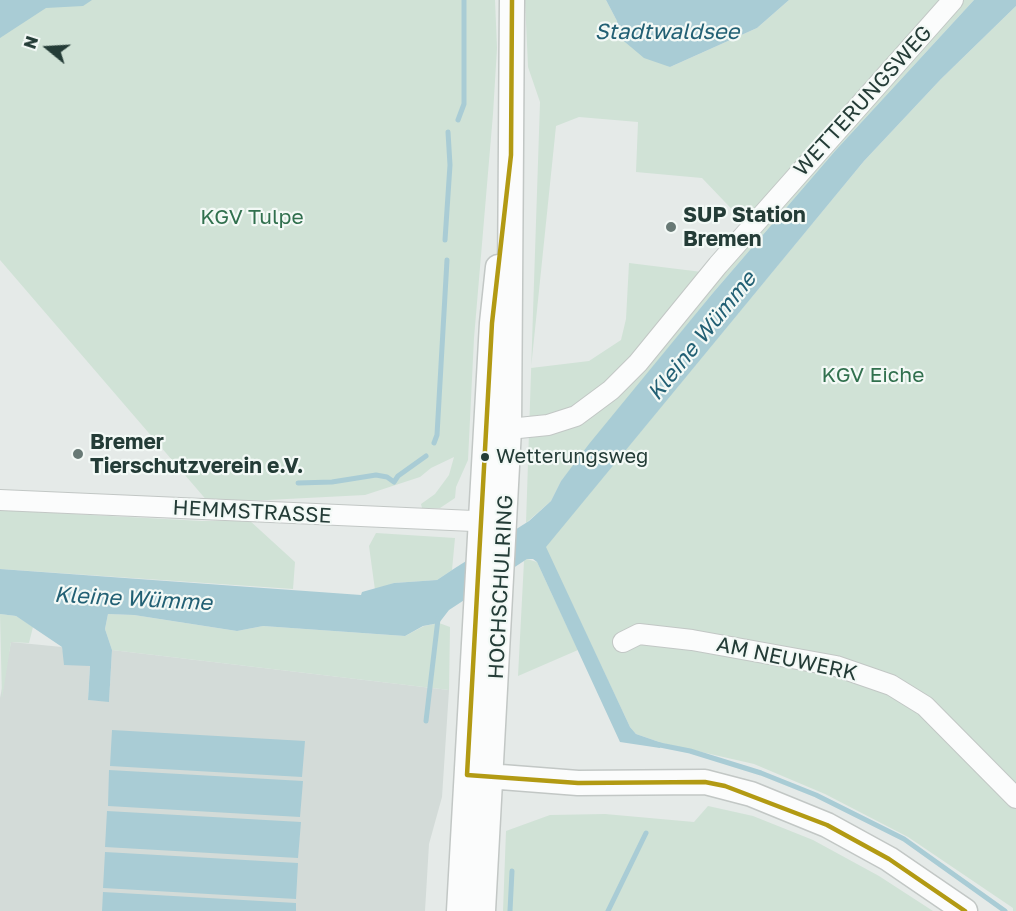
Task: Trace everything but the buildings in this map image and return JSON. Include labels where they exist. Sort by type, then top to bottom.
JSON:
[{"type":"street","name":"HOCHSCHULRING","points":[[483,911],[509,429],[512,0]]},
{"type":"street","name":"WETTERUNGSWEG","points":[[509,429],[548,425],[576,416],[610,390],[638,363],[718,265],[952,0]]},
{"type":"street","name":"HOCHSCHULRING","points":[[459,911],[492,323],[511,154]]},
{"type":"street","name":"HEMMSTRASSE","points":[[0,500],[481,522],[504,528]]},
{"type":"street","name":"AM NEUWERK","points":[[623,642],[639,634],[692,640],[836,666],[891,685],[925,706],[1016,798]]},
{"type":"street","points":[[467,775],[578,783],[705,782],[751,794],[827,825],[879,853],[930,885],[965,911]]},
{"type":"shaded area","points":[[11,642],[62,647],[64,657],[90,666],[88,700],[109,701],[112,650],[449,690],[442,797],[429,844],[425,911],[0,911],[0,698]]},
{"type":"green space","name":"KGV Tulpe","points":[[0,0],[495,0],[497,48],[474,338],[468,460],[456,487],[455,498],[440,508],[422,508],[421,504],[435,494],[449,475],[454,457],[431,468],[420,477],[365,495],[209,503],[0,260]]},
{"type":"green space","points":[[525,0],[606,0],[617,21],[619,37],[670,67],[757,28],[789,0],[974,0],[835,151],[712,294],[561,481],[551,501],[526,523],[531,368],[589,361],[621,340],[626,319],[629,263],[702,272],[745,223],[702,178],[636,172],[638,122],[579,117],[556,126],[531,366],[540,102],[528,67]]},
{"type":"green space","name":"KGV Eiche","points":[[1016,6],[1016,911],[1013,911],[1013,908],[908,837],[825,794],[754,764],[662,743],[636,734],[630,727],[545,547],[864,161],[941,79]]},
{"type":"green space","points":[[0,510],[202,521],[249,520],[295,562],[293,589],[0,569]]},
{"type":"green space","points":[[376,533],[455,538],[452,570],[437,580],[394,583],[375,590],[369,546]]},
{"type":"green space","points":[[527,559],[537,562],[578,650],[518,676],[524,561]]},
{"type":"green space","points":[[0,614],[16,616],[33,627],[29,643],[11,642],[2,699]]},
{"type":"green space","points":[[108,614],[134,615],[237,631],[263,626],[405,636],[424,626],[439,623],[450,627],[449,690],[112,650],[105,629]]},
{"type":"green space","points":[[708,806],[753,816],[813,840],[879,876],[933,911],[503,911],[506,831],[550,815],[605,814],[694,822]]},
{"type":"water","points":[[0,0],[92,0],[83,6],[46,8],[0,38]]},
{"type":"water","name":"Stadtwaldsee","points":[[606,0],[789,0],[757,28],[670,67],[644,58],[619,37],[617,21]]},
{"type":"water","name":"Kleine Wümme","points":[[974,0],[1016,0],[1016,6],[941,79],[864,161],[546,547],[630,727],[636,734],[662,743],[660,748],[620,742],[537,562],[533,559],[527,559],[449,610],[439,623],[423,626],[405,636],[263,626],[237,631],[134,615],[108,614],[105,629],[112,650],[109,702],[88,700],[90,666],[64,665],[62,647],[16,616],[0,614],[0,569],[361,595],[362,592],[394,583],[437,580],[529,521],[551,501],[561,481],[589,444],[712,294],[835,151]]},
{"type":"water","points":[[112,730],[305,741],[302,777],[110,766]]},
{"type":"water","points":[[109,770],[303,781],[300,817],[108,806]]},
{"type":"water","points":[[107,811],[301,822],[298,858],[105,847]]},
{"type":"water","points":[[105,852],[298,863],[296,899],[103,888]]},
{"type":"water","points":[[103,892],[296,903],[296,911],[102,911]]},
{"type":"waterway","points":[[458,120],[464,104],[464,0]]},
{"type":"waterway","points":[[445,240],[450,165],[448,132]]},
{"type":"waterway","points":[[434,443],[437,435],[447,260]]},
{"type":"waterway","points":[[298,483],[332,482],[376,475],[387,477],[394,482],[398,476],[426,456]]},
{"type":"waterway","points":[[426,721],[438,619]]},
{"type":"waterway","points":[[655,744],[690,751],[761,773],[816,795],[904,839],[1005,911]]},
{"type":"waterway","points":[[608,911],[646,833]]},
{"type":"waterway","points":[[510,911],[512,871]]},
{"type":"transit line","points":[[512,0],[511,155],[492,323],[467,775],[578,783],[705,782],[725,786],[827,825],[889,859],[965,911]]},
{"type":"place","name":"SUP Station Bremen","points":[[671,227]]},
{"type":"place","name":"Bremer Tierschutzverein e.V.","points":[[78,454]]},
{"type":"place","name":"Wetterungsweg","points":[[485,457]]}]
